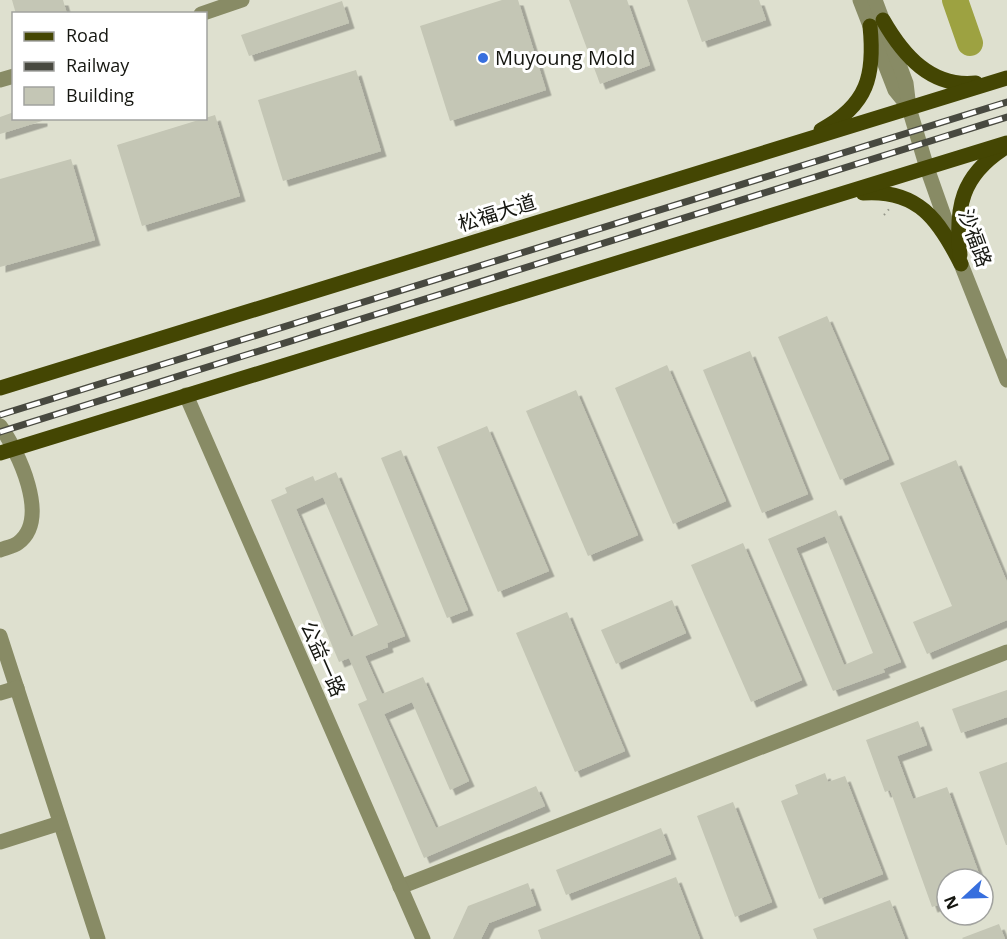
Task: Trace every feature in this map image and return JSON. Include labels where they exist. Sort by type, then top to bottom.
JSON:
[{"type":"main road","points":[[876,23],[898,46],[934,76],[968,84],[1002,79]]},
{"type":"main road","points":[[790,145],[836,122],[862,95],[873,56],[876,23]]},
{"type":"main road","name":"松福大道","points":[[0,388],[1002,79]]},
{"type":"main road","points":[[7,450],[1007,144]]},
{"type":"main road","points":[[961,264],[958,231],[972,175],[986,160],[1007,144]]},
{"type":"main road","points":[[822,200],[860,193],[900,195],[936,220],[961,264]]},
{"type":"street","points":[[207,12],[242,0]]},
{"type":"street","name":"沙福路","points":[[860,0],[876,23],[906,83],[909,108],[927,168],[961,264],[1007,380]]},
{"type":"street","name":"沙福路","points":[[875,0],[876,23],[895,90],[909,108]]},
{"type":"street","name":"公益一路","points":[[186,395],[423,939]]},
{"type":"street","points":[[0,426],[7,450],[33,504],[31,523],[18,543],[0,550]]},
{"type":"street","points":[[0,636],[98,939]]},
{"type":"street","points":[[400,887],[1007,652]]},
{"type":"street","points":[[0,693],[17,688]]},
{"type":"street","points":[[0,842],[60,823]]},
{"type":"path","points":[[884,215],[891,207]]},
{"type":"building","points":[[12,0],[63,0],[66,12],[15,12]]},
{"type":"building","name":"Muyoung Mold","points":[[502,0],[518,0],[546,90],[450,121],[420,26]]},
{"type":"building","points":[[569,0],[627,0],[650,65],[600,84]]},
{"type":"building","points":[[687,0],[759,0],[766,20],[702,42]]},
{"type":"building","points":[[342,1],[349,23],[249,56],[241,35]]},
{"type":"building","points":[[356,70],[381,151],[283,181],[258,100]]},
{"type":"building","points":[[12,113],[12,120],[42,121],[0,134],[0,117]]},
{"type":"building","points":[[215,115],[240,196],[142,226],[117,145],[199,120],[207,120],[207,117]]},
{"type":"building","points":[[71,159],[95,240],[0,267],[0,179]]},
{"type":"building","points":[[827,316],[889,459],[840,480],[778,337]]},
{"type":"building","points":[[750,351],[808,494],[762,513],[703,370]]},
{"type":"building","points":[[667,365],[726,501],[673,524],[615,388]]},
{"type":"building","points":[[576,390],[638,535],[588,556],[526,411]]},
{"type":"building","points":[[487,426],[549,571],[498,592],[437,447]]},
{"type":"building","points":[[401,450],[468,610],[447,618],[381,458]]},
{"type":"building","points":[[956,460],[1007,582],[1007,620],[927,654],[913,622],[952,606],[900,483]]},
{"type":"building","points":[[336,472],[405,636],[387,643],[388,647],[365,656],[382,694],[423,677],[469,781],[450,790],[412,702],[384,714],[436,828],[536,786],[545,806],[424,858],[358,704],[367,700],[349,658],[339,662],[271,500],[287,493],[285,488],[313,476],[315,481]],"holes":[[[323,497],[378,625],[351,637],[296,509]]]},
{"type":"building","points":[[836,510],[901,662],[883,669],[885,672],[833,691],[768,539]],"holes":[[[825,536],[873,653],[844,665],[796,548]]]},
{"type":"building","points":[[743,543],[802,680],[751,702],[691,565]]},
{"type":"building","points":[[672,600],[686,633],[616,664],[601,630]]},
{"type":"building","points":[[567,612],[625,751],[575,772],[516,633]]},
{"type":"building","points":[[1007,690],[1007,717],[961,733],[952,709]]},
{"type":"building","points":[[918,721],[927,745],[897,756],[913,799],[947,787],[977,867],[935,867],[935,906],[932,907],[890,790],[885,792],[866,740]]},
{"type":"building","points":[[1007,762],[1007,845],[1006,845],[979,772]]},
{"type":"building","points":[[825,773],[828,782],[845,776],[883,874],[819,899],[781,801],[798,794],[795,785]]},
{"type":"building","points":[[733,802],[772,902],[735,917],[697,816]]},
{"type":"building","points":[[661,828],[671,854],[566,895],[556,870]]},
{"type":"building","points":[[676,877],[700,939],[541,939],[538,930]]},
{"type":"building","points":[[528,883],[536,905],[489,923],[481,939],[453,939],[468,906]]},
{"type":"building","points":[[890,900],[905,939],[817,939],[813,929]]},
{"type":"building","points":[[999,924],[1005,939],[962,938],[995,927]]},
{"type":"waterway","points":[[955,0],[970,43]]},
{"type":"railway","points":[[0,415],[1007,102]]},
{"type":"railway","points":[[0,432],[1007,117]]},
{"type":"place","name":"Muyoung Mold","points":[[483,58]]}]
